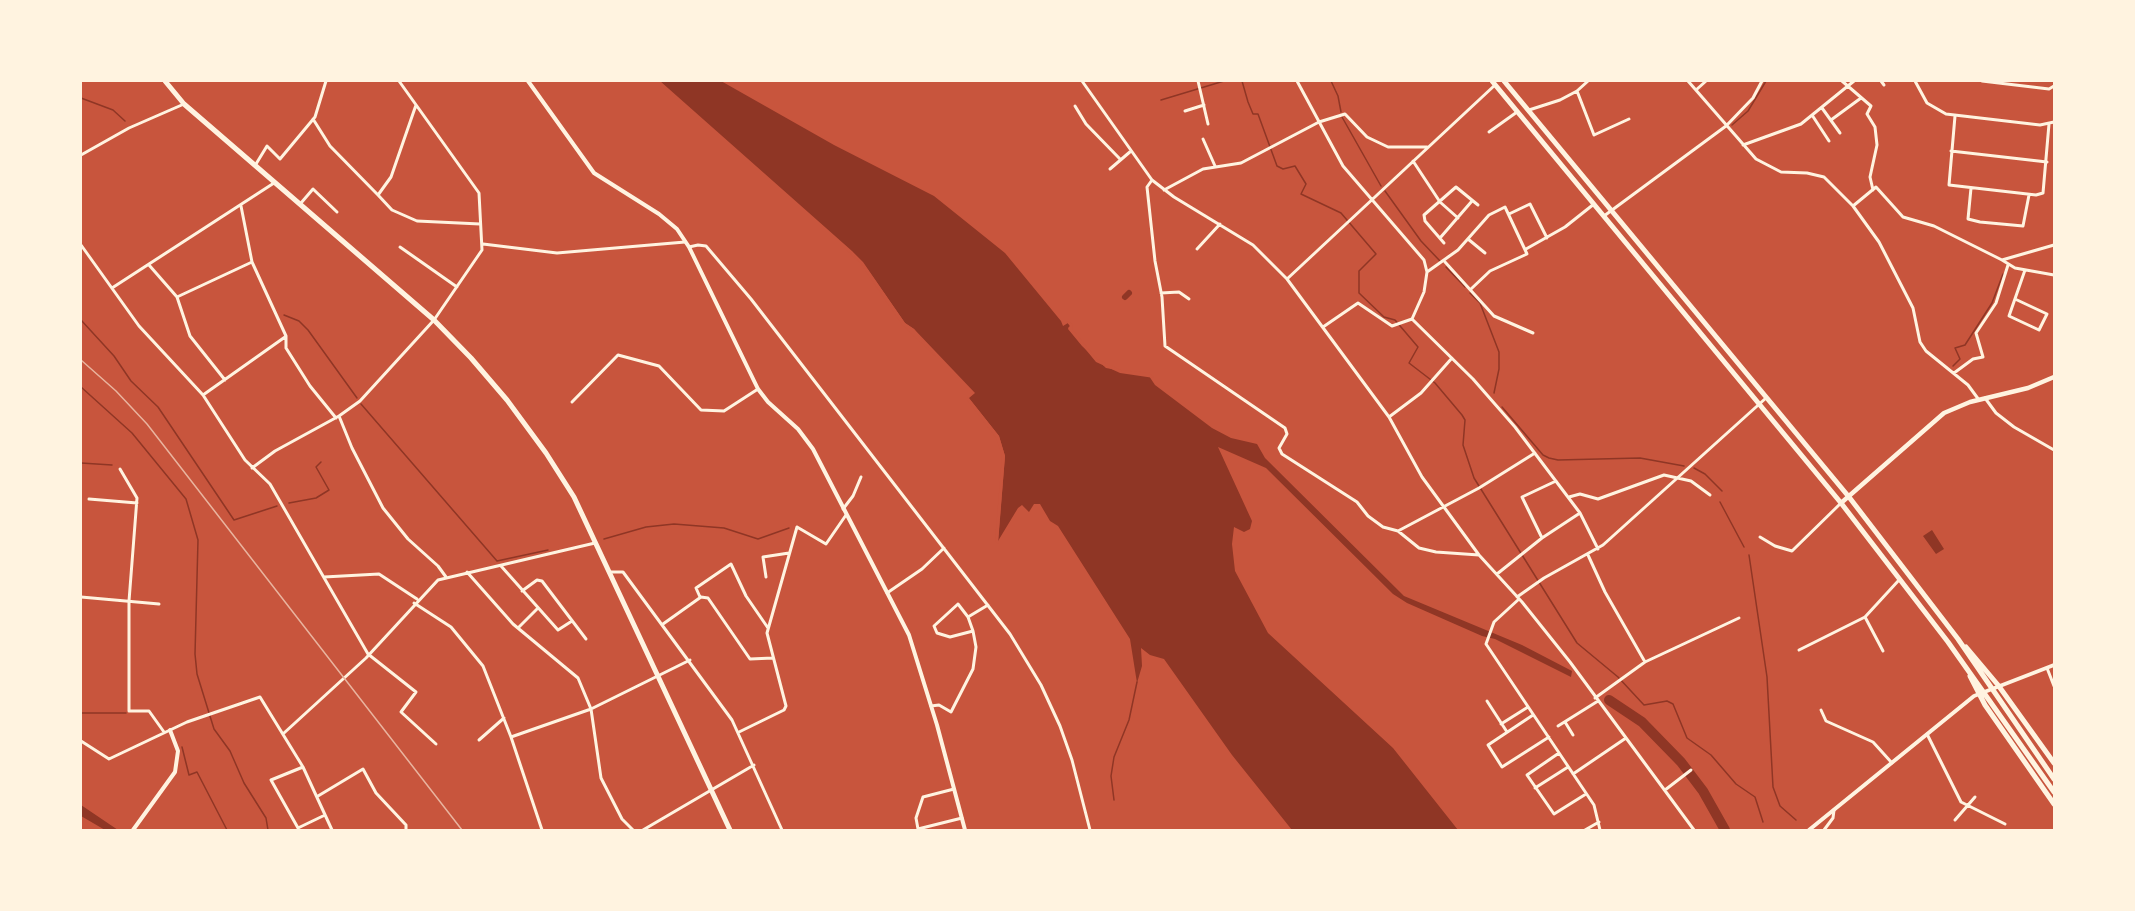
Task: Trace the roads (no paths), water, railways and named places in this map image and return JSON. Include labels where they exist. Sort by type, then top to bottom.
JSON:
[{"type":"main road","points":[[165,81],[184,104],[434,320],[487,376],[546,453],[574,497],[597,542],[730,830]]},
{"type":"main road","points":[[1504,81],[1849,497],[1958,639],[2054,779]]},
{"type":"main road","points":[[1496,82],[1517,112],[1604,216],[1627,249],[1842,503],[1968,671],[2054,804]]},
{"type":"main road","points":[[1842,503],[1938,417],[1956,407],[2028,388],[2054,377]]},
{"type":"main road","points":[[1958,639],[1972,652],[1998,684],[2054,763]]},
{"type":"main road","points":[[1980,692],[2054,792]]},
{"type":"street","points":[[255,166],[267,146],[280,159],[313,119],[326,81]]},
{"type":"street","points":[[252,468],[275,451],[338,417],[360,401],[434,320],[482,250],[479,193],[399,81]]},
{"type":"street","points":[[528,81],[594,173],[671,223],[689,247],[758,389],[806,439],[909,635],[965,830]]},
{"type":"street","points":[[1082,81],[1152,180],[1164,190],[1253,245],[1287,279],[1389,417],[1422,477],[1479,555],[1518,598],[1597,699],[1694,830]]},
{"type":"street","points":[[1198,81],[1208,124]]},
{"type":"street","points":[[1298,81],[1343,166],[1424,260],[1427,272],[1424,292],[1412,319],[1392,326],[1358,303],[1323,327]]},
{"type":"street","points":[[1528,110],[1577,91],[1588,81]]},
{"type":"street","points":[[1688,81],[1756,159],[1769,168],[1781,172],[1807,172],[1824,177],[1853,206],[1879,242],[1913,308],[1920,342],[1926,351],[1975,392],[1979,400]]},
{"type":"street","points":[[1696,90],[1706,81]]},
{"type":"street","points":[[1604,216],[1726,126],[1753,98],[1762,81]]},
{"type":"street","points":[[1842,81],[1871,106],[1867,114],[1875,127],[1877,145],[1870,177],[1873,190]]},
{"type":"street","points":[[1743,145],[1801,124],[1854,81]]},
{"type":"street","points":[[1915,81],[1927,103],[1941,112],[1955,116],[2049,124],[2054,122]]},
{"type":"street","points":[[1982,81],[2049,89],[2053,84]]},
{"type":"street","points":[[1287,279],[1496,82]]},
{"type":"street","points":[[1577,91],[1594,135],[1629,119]]},
{"type":"street","points":[[1831,120],[1861,97]]},
{"type":"street","points":[[81,155],[129,128],[184,104]]},
{"type":"street","points":[[378,195],[391,177],[416,105]]},
{"type":"street","points":[[1185,111],[1204,105]]},
{"type":"street","points":[[1075,106],[1086,124],[1120,159]]},
{"type":"street","points":[[1822,107],[1840,133]]},
{"type":"street","points":[[1489,132],[1517,112]]},
{"type":"street","points":[[1164,190],[1215,166],[1241,163],[1319,122],[1345,114],[1366,137],[1388,147],[1427,147]]},
{"type":"street","points":[[1812,115],[1829,141]]},
{"type":"street","points":[[1955,116],[1949,185],[2029,195],[2043,194],[2049,124]]},
{"type":"street","points":[[313,119],[330,146],[392,210],[417,221],[480,224]]},
{"type":"street","points":[[1203,139],[1215,166]]},
{"type":"street","points":[[1110,169],[1131,151]]},
{"type":"street","points":[[1951,151],[2047,162]]},
{"type":"street","points":[[1413,161],[1440,202],[1458,218]]},
{"type":"street","points":[[1152,180],[1148,187],[1161,293],[1163,334],[1168,349],[1285,428],[1287,434],[1279,448],[1282,454],[1357,502],[1368,516],[1383,527],[1398,531],[1419,548],[1436,552],[1479,555]]},
{"type":"street","points":[[112,288],[274,183]]},
{"type":"street","points":[[1444,243],[1423,216],[1455,187],[1478,205]]},
{"type":"street","points":[[1853,206],[1876,187],[1903,217],[1934,226],[2008,265],[2054,275]]},
{"type":"street","points":[[1971,188],[1968,219],[1990,223],[2025,225],[2029,195]]},
{"type":"street","points":[[300,205],[313,189],[337,212]]},
{"type":"street","points":[[1440,238],[1473,201]]},
{"type":"street","points":[[1509,214],[1530,204],[1547,238]]},
{"type":"street","points":[[1526,249],[1569,225],[1594,204]]},
{"type":"street","points":[[241,206],[252,262],[286,336],[286,348],[310,386],[338,417],[383,508],[446,577]]},
{"type":"street","points":[[1427,272],[1445,262],[1489,216],[1505,207],[1527,254],[1490,271],[1471,289]]},
{"type":"street","points":[[1197,249],[1220,224]]},
{"type":"street","points":[[1468,239],[1485,253]]},
{"type":"street","points":[[483,244],[557,253],[685,242]]},
{"type":"street","points":[[81,245],[139,326],[203,395],[252,468],[270,484],[368,654],[416,692],[401,712],[436,744]]},
{"type":"street","points":[[689,247],[702,245],[712,252],[988,605],[1026,660],[1060,726],[1072,760],[1090,830]]},
{"type":"street","points":[[2002,260],[2054,245]]},
{"type":"street","points":[[400,247],[457,287]]},
{"type":"street","points":[[177,297],[252,262]]},
{"type":"street","points":[[1445,262],[1494,316],[1533,333]]},
{"type":"street","points":[[148,265],[177,297],[190,336],[225,380]]},
{"type":"street","points":[[1954,373],[1968,362],[1983,357],[1976,333],[1996,303],[2008,265]]},
{"type":"street","points":[[2015,299],[2047,314],[2039,330],[2009,316],[2025,270]]},
{"type":"street","points":[[1161,293],[1179,292],[1190,299]]},
{"type":"street","points":[[1412,319],[1452,358],[1535,453],[1581,513],[1598,549]]},
{"type":"street","points":[[203,395],[286,336]]},
{"type":"street","points":[[572,402],[618,355],[659,366],[702,410],[724,411],[758,389]]},
{"type":"street","points":[[1389,417],[1421,393],[1452,358]]},
{"type":"street","points":[[1600,830],[1594,805],[1488,649],[1486,640],[1494,622],[1518,598],[1544,578],[1598,549],[1767,397]]},
{"type":"street","points":[[1985,398],[2008,424],[2054,450]]},
{"type":"street","points":[[1398,531],[1535,453]]},
{"type":"street","points":[[120,469],[136,492],[137,503],[129,601],[129,711],[148,711],[164,732]]},
{"type":"street","points":[[1569,497],[1580,494],[1598,499],[1656,476],[1679,477],[1691,481],[1710,495]]},
{"type":"street","points":[[843,509],[853,496],[861,477]]},
{"type":"street","points":[[1542,538],[1522,497],[1556,481]]},
{"type":"street","points":[[89,499],[137,503]]},
{"type":"street","points":[[1760,537],[1775,546],[1792,551],[1808,532],[1842,503]]},
{"type":"street","points":[[1497,574],[1542,538],[1581,513]]},
{"type":"street","points":[[768,628],[796,527],[826,544],[846,515]]},
{"type":"street","points":[[284,733],[368,654],[438,580],[597,542]]},
{"type":"street","points":[[887,593],[922,569],[944,548]]},
{"type":"street","points":[[766,577],[764,557],[789,553]]},
{"type":"street","points":[[1588,555],[1605,592],[1645,662]]},
{"type":"street","points":[[701,597],[696,588],[731,564],[746,596],[768,628],[773,658],[786,706],[784,710],[739,732]]},
{"type":"street","points":[[501,566],[558,630],[572,621]]},
{"type":"street","points":[[467,572],[518,628],[578,678],[591,709],[601,778],[622,819],[633,830]]},
{"type":"street","points":[[610,572],[622,572],[690,660],[739,732],[782,830]]},
{"type":"street","points":[[324,577],[379,574],[460,637],[483,666],[511,737],[542,830]]},
{"type":"street","points":[[1799,650],[1864,617],[1900,579]]},
{"type":"street","points":[[522,591],[537,580],[542,581],[586,639]]},
{"type":"street","points":[[81,597],[159,604]]},
{"type":"street","points":[[663,624],[701,597],[708,598],[750,659],[773,658]]},
{"type":"street","points":[[931,706],[939,705],[951,712],[975,664],[976,643],[973,631],[968,617],[956,604],[934,627],[934,630],[950,637],[973,631]]},
{"type":"street","points":[[968,617],[988,605]]},
{"type":"street","points":[[518,628],[538,608]]},
{"type":"street","points":[[1864,617],[1883,651]]},
{"type":"street","points":[[1558,726],[1645,662],[1739,618]]},
{"type":"street","points":[[511,737],[591,709],[690,660]]},
{"type":"street","points":[[1809,830],[1980,692],[2054,665]]},
{"type":"street","points":[[2047,668],[2054,686]]},
{"type":"street","points":[[81,741],[109,759],[187,722],[260,697],[303,767],[332,830]]},
{"type":"street","points":[[1487,701],[1507,732]]},
{"type":"street","points":[[1501,724],[1528,707]]},
{"type":"street","points":[[1821,710],[1826,721],[1873,742],[1892,763]]},
{"type":"street","points":[[1533,715],[1488,745],[1503,767],[1549,737]]},
{"type":"street","points":[[478,740],[504,718]]},
{"type":"street","points":[[1565,722],[1574,735]]},
{"type":"street","points":[[133,830],[176,772],[178,751],[170,730]]},
{"type":"street","points":[[1927,734],[1965,806],[2005,824]]},
{"type":"street","points":[[1573,774],[1626,738]]},
{"type":"street","points":[[1559,753],[1528,773],[1535,788],[1554,814],[1586,794]]},
{"type":"street","points":[[643,830],[754,765]]},
{"type":"street","points":[[303,767],[271,780],[298,828],[326,815]]},
{"type":"street","points":[[1535,788],[1568,767]]},
{"type":"street","points":[[318,796],[363,769],[376,793],[406,825],[406,830]]},
{"type":"street","points":[[1665,790],[1691,770]]},
{"type":"street","points":[[954,789],[923,797],[916,818],[918,829],[962,818]]},
{"type":"street","points":[[1955,819],[1975,797]]},
{"type":"street","points":[[1824,830],[1833,818],[1833,810]]},
{"type":"street","points":[[1585,830],[1599,822]]},
{"type":"waterway","points":[[1161,100],[1224,81]]},
{"type":"waterway","points":[[1242,81],[1248,102],[1253,114],[1258,114],[1277,166],[1283,169],[1295,166],[1306,184],[1301,194],[1341,213],[1376,254],[1359,271],[1359,293],[1384,317],[1395,320],[1418,347],[1409,363],[1435,383],[1462,415],[1465,420],[1463,445],[1474,478],[1577,643],[1618,677],[1644,705],[1667,701],[1673,704],[1687,738],[1711,755],[1736,784],[1755,797],[1763,822]]},
{"type":"waterway","points":[[1331,81],[1338,96],[1341,112]]},
{"type":"waterway","points":[[1732,125],[1748,111],[1766,81]]},
{"type":"waterway","points":[[81,98],[113,110],[125,121]]},
{"type":"waterway","points":[[1342,117],[1381,186]]},
{"type":"waterway","points":[[1385,191],[1421,241],[1440,261]]},
{"type":"waterway","points":[[1446,267],[1465,287]]},
{"type":"waterway","points":[[1953,366],[1960,359],[1955,348],[1965,345],[1992,303],[2003,274]]},
{"type":"waterway","points":[[1125,297],[1129,293]]},
{"type":"waterway","points":[[1470,293],[1480,303],[1499,352],[1499,369],[1494,393]]},
{"type":"waterway","points":[[284,315],[299,321],[308,330],[357,398]]},
{"type":"waterway","points":[[81,320],[114,356],[131,381],[158,407],[234,520],[277,506]]},
{"type":"waterway","points":[[81,387],[132,433],[186,499],[198,540],[195,654],[197,674],[214,729],[230,751],[244,783],[266,818],[268,830]]},
{"type":"waterway","points":[[361,404],[497,561],[548,550]]},
{"type":"waterway","points":[[1502,407],[1543,455],[1549,458],[1558,460],[1640,458],[1684,466]]},
{"type":"waterway","points":[[289,503],[316,498],[329,490],[316,467],[321,462]]},
{"type":"waterway","points":[[81,463],[112,465]]},
{"type":"waterway","points":[[1694,468],[1705,474],[1722,491]]},
{"type":"waterway","points":[[1720,502],[1744,547]]},
{"type":"waterway","points":[[604,539],[646,527],[674,524],[724,528],[758,539],[789,528]]},
{"type":"waterway","points":[[1749,555],[1767,677],[1773,787],[1780,806],[1796,820]]},
{"type":"waterway","points":[[1114,800],[1111,776],[1114,757],[1129,720],[1137,682]]},
{"type":"waterway","points":[[1609,700],[1642,722],[1681,762],[1703,791],[1725,830]]},
{"type":"waterway","points":[[81,713],[126,713]]},
{"type":"waterway","points":[[182,747],[189,775],[197,772],[227,830]]},
{"type":"railway","points":[[81,360],[116,391],[147,424],[462,830]]}]
